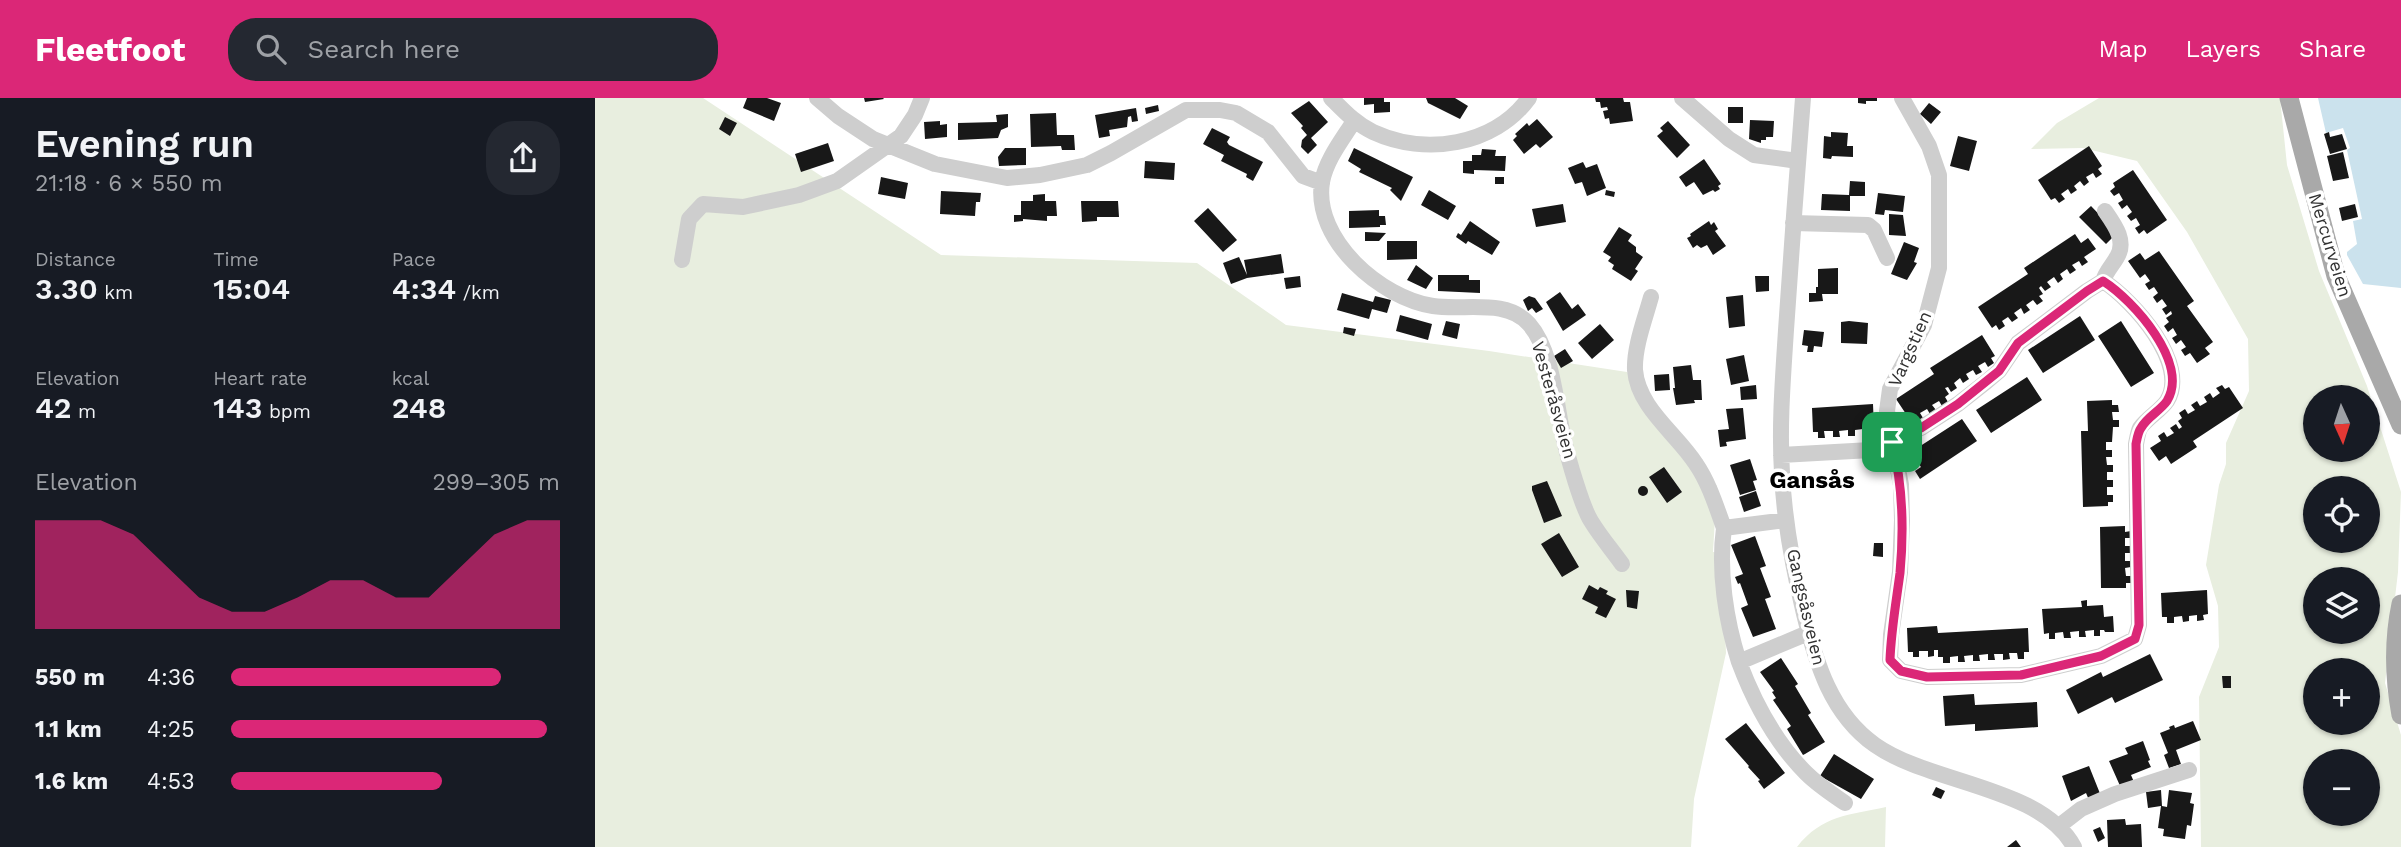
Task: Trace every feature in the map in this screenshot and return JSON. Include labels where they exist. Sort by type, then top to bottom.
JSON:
[{"type":"main road","name":"Mercurveien","points":[[2288,98],[2336,276],[2401,425]]},
{"type":"main road","points":[[2401,604],[2394,665],[2401,715]]},
{"type":"street","points":[[817,98],[859,132],[887,145],[960,171],[1007,178],[1087,164],[1186,110],[1220,110],[1236,113],[1268,132],[1303,176],[1322,183],[1333,154],[1354,121]]},
{"type":"street","points":[[683,260],[689,219],[703,204],[743,207],[799,195],[837,181],[901,136],[922,98]]},
{"type":"street","points":[[1331,98],[1354,121],[1372,132],[1402,142],[1426,145],[1464,142],[1497,127],[1529,98]]},
{"type":"street","points":[[1682,98],[1729,139],[1754,155],[1798,161]]},
{"type":"street","name":"Gangsåsveien","points":[[1803,98],[1781,403],[1781,455],[1786,520],[1808,633],[1822,676],[1847,720],[1875,745],[1925,770],[1996,792],[2036,811],[2059,826],[2074,847]]},
{"type":"street","name":"Vargstien","points":[[1902,98],[1929,146],[1939,175],[1940,214],[1939,268],[1924,325],[1890,389],[1887,411],[1901,485],[1902,520],[1900,572],[1890,660],[1901,671],[1927,677],[2021,675],[2101,656],[2135,639],[2139,615],[2136,444],[2140,429],[2167,400],[2173,381],[2169,358],[2148,326],[2128,300],[2103,281]]},
{"type":"street","name":"Vesteråsveien","points":[[1322,183],[1324,208],[1336,239],[1361,269],[1377,282],[1411,300],[1432,306],[1503,310],[1518,315],[1528,324],[1538,337],[1545,356],[1564,441],[1589,519],[1622,564]]},
{"type":"street","points":[[1781,455],[1871,450],[1921,428],[1968,397],[1999,371],[2018,343],[2103,281],[2105,273],[2119,255],[2121,245],[2118,231],[2105,211]]},
{"type":"street","points":[[1793,223],[1868,225],[1874,230],[1887,258]]},
{"type":"street","points":[[1651,297],[1635,373],[1654,412],[1696,463],[1711,491],[1724,528],[1722,543],[1725,597],[1739,662],[1755,701],[1791,756],[1807,774],[1845,803]]},
{"type":"street","points":[[1724,528],[1786,520]]},
{"type":"street","points":[[1739,662],[1808,633]]},
{"type":"street","points":[[2059,826],[2081,809],[2115,794],[2189,771]]},
{"type":"green space","points":[[595,98],[703,98],[941,255],[1197,263],[1286,325],[1627,372],[1717,486],[1713,552],[1722,553],[1726,653],[1694,799],[1691,847],[595,847]]},
{"type":"green space","points":[[2099,98],[2280,98],[2287,165],[2319,271],[2367,385],[2303,385],[2303,462],[2380,462],[2380,427],[2401,492],[2398,572],[2385,683],[2401,735],[2401,847],[2201,847],[2199,697],[2219,647],[2218,606],[2206,565],[2219,485],[2226,464],[2226,443],[2249,391],[2248,339],[2187,232],[2137,161],[2083,148],[2031,149],[2057,123]]},
{"type":"green space","points":[[1886,807],[1885,847],[1797,847],[1806,836],[1826,822]]},
{"type":"water","points":[[2318,98],[2401,98],[2401,288],[2363,284],[2347,255],[2357,244],[2353,221],[2362,219],[2347,150],[2350,148],[2343,128],[2326,133]]},
{"type":"building","points":[[747,98],[767,98],[781,103],[774,121],[743,108]]},
{"type":"building","points":[[864,98],[883,98],[884,99],[865,102]]},
{"type":"building","points":[[1364,98],[1384,98],[1384,102],[1390,102],[1390,112],[1374,113],[1374,104],[1364,105]]},
{"type":"building","points":[[1426,98],[1455,98],[1468,106],[1460,119],[1428,103]]},
{"type":"building","points":[[1595,98],[1623,98],[1624,102],[1630,102],[1633,121],[1610,124],[1603,111],[1608,110],[1607,107],[1601,108],[1600,102],[1596,102]]},
{"type":"building","points":[[1858,98],[1877,98],[1877,101],[1858,103]]},
{"type":"building","points":[[1309,101],[1328,122],[1311,138],[1317,145],[1308,154],[1301,147],[1302,140],[1307,135],[1291,113]]},
{"type":"building","points":[[1929,103],[1941,112],[1931,124],[1920,114]]},
{"type":"building","points":[[1158,105],[1159,111],[1146,114],[1145,108]]},
{"type":"building","points":[[1728,107],[1743,107],[1743,123],[1728,123]]},
{"type":"building","points":[[1136,108],[1138,121],[1132,122],[1131,116],[1128,117],[1127,127],[1109,130],[1110,136],[1099,138],[1095,115]]},
{"type":"building","points":[[1056,113],[1057,135],[1074,135],[1075,150],[1062,150],[1061,146],[1031,147],[1030,114]]},
{"type":"building","points":[[1008,114],[1008,127],[1001,130],[998,138],[958,140],[958,123],[997,122],[996,115]]},
{"type":"building","points":[[725,117],[737,123],[730,136],[719,129]]},
{"type":"building","points":[[1537,119],[1553,137],[1540,148],[1536,144],[1524,154],[1513,140],[1517,136],[1515,134],[1527,123],[1529,126]]},
{"type":"building","points":[[1750,120],[1774,121],[1773,137],[1766,137],[1761,143],[1749,139]]},
{"type":"building","points":[[940,121],[940,125],[947,124],[947,137],[925,139],[924,122]]},
{"type":"building","points":[[1668,121],[1690,145],[1677,158],[1657,136],[1663,131],[1660,128]]},
{"type":"building","points":[[1212,128],[1230,137],[1227,142],[1229,145],[1263,162],[1253,181],[1246,177],[1247,174],[1221,161],[1224,155],[1203,144]]},
{"type":"building","points":[[1831,132],[1848,133],[1847,146],[1853,146],[1853,157],[1823,158],[1824,136],[1831,137]]},
{"type":"building","points":[[2329,132],[2330,137],[2342,134],[2347,149],[2330,154],[2324,134]]},
{"type":"building","points":[[1958,136],[1977,141],[1969,171],[1950,166]]},
{"type":"building","points":[[828,143],[834,161],[801,172],[795,154]]},
{"type":"building","points":[[2089,146],[2102,166],[2098,169],[2102,174],[2096,178],[2093,173],[2086,177],[2089,182],[2084,186],[2080,181],[2074,186],[2077,190],[2071,194],[2068,189],[2061,194],[2065,199],[2059,203],[2055,198],[2051,200],[2038,180]]},
{"type":"building","points":[[1005,148],[1026,148],[1026,165],[999,166],[998,157]]},
{"type":"building","points":[[1354,148],[1413,177],[1401,201],[1390,190],[1392,188],[1359,172],[1361,169],[1348,161]]},
{"type":"building","points":[[1482,149],[1496,150],[1495,156],[1506,156],[1505,171],[1474,170],[1474,174],[1463,173],[1463,161],[1472,161],[1472,155],[1481,155]]},
{"type":"building","points":[[2343,152],[2349,178],[2333,181],[2327,156]]},
{"type":"building","points":[[1704,159],[1721,184],[1718,186],[1720,189],[1703,195],[1694,182],[1686,187],[1679,177]]},
{"type":"building","points":[[1145,161],[1175,163],[1174,180],[1144,178]]},
{"type":"building","points":[[1583,162],[1586,168],[1597,164],[1606,188],[1587,196],[1582,182],[1575,184],[1568,168]]},
{"type":"building","points":[[2133,170],[2167,220],[2147,234],[2144,230],[2139,234],[2135,228],[2140,225],[2136,218],[2131,221],[2127,216],[2132,212],[2127,205],[2122,209],[2118,203],[2123,200],[2119,193],[2114,196],[2110,191],[2115,187],[2113,183]]},
{"type":"building","points":[[881,177],[908,183],[905,199],[878,194]]},
{"type":"building","points":[[1495,177],[1504,177],[1504,184],[1495,184]]},
{"type":"building","points":[[1850,181],[1865,182],[1865,196],[1850,196],[1850,211],[1821,210],[1822,194],[1849,195]]},
{"type":"building","points":[[1429,190],[1456,206],[1448,220],[1421,205]]},
{"type":"building","points":[[1606,190],[1615,192],[1614,197],[1605,195]]},
{"type":"building","points":[[941,191],[981,193],[980,202],[976,202],[975,216],[940,214]]},
{"type":"building","points":[[1878,193],[1905,196],[1903,212],[1885,210],[1884,215],[1875,214]]},
{"type":"building","points":[[1045,194],[1045,201],[1056,201],[1057,216],[1047,216],[1047,221],[1023,219],[1014,222],[1014,215],[1021,215],[1021,201],[1033,201],[1033,195]]},
{"type":"building","points":[[1081,201],[1118,201],[1119,217],[1097,217],[1097,221],[1082,222]]},
{"type":"building","points":[[1563,204],[1566,222],[1536,227],[1532,209]]},
{"type":"building","points":[[2355,204],[2358,217],[2342,221],[2339,208]]},
{"type":"building","points":[[2091,206],[2117,233],[2106,244],[2079,217]]},
{"type":"building","points":[[1208,208],[1237,240],[1223,252],[1194,221]]},
{"type":"building","points":[[1379,210],[1379,216],[1385,216],[1386,225],[1349,228],[1349,211]]},
{"type":"building","points":[[1889,214],[1903,215],[1906,236],[1889,235]]},
{"type":"building","points":[[1470,221],[1500,242],[1492,255],[1456,237],[1458,233],[1461,235]]},
{"type":"building","points":[[1709,221],[1711,225],[1714,222],[1718,229],[1715,231],[1726,246],[1713,255],[1707,245],[1693,248],[1687,238]]},
{"type":"building","points":[[1619,227],[1632,235],[1628,241],[1643,257],[1631,281],[1612,269],[1614,265],[1608,261],[1611,257],[1603,252]]},
{"type":"building","points":[[1365,232],[1386,233],[1379,241],[1365,241]]},
{"type":"building","points":[[2075,234],[2081,243],[2088,238],[2096,249],[2084,257],[2088,262],[2082,266],[2079,261],[2072,265],[2076,270],[2070,274],[2067,269],[2060,274],[2063,279],[2058,283],[2054,277],[2047,282],[2051,287],[2045,291],[2041,286],[2039,288],[2043,294],[2039,296],[2043,301],[2037,305],[2033,300],[2026,305],[2030,310],[2024,314],[2021,308],[2014,313],[2018,318],[2012,322],[2008,317],[2002,321],[2005,326],[1999,330],[1996,325],[1992,328],[1978,307],[2028,274],[2024,268]]},
{"type":"building","points":[[1387,241],[1417,241],[1417,259],[1387,260]]},
{"type":"building","points":[[1904,242],[1919,248],[1914,262],[1917,263],[1907,280],[1891,274]]},
{"type":"building","points":[[2159,251],[2194,301],[2187,306],[2213,342],[2205,348],[2210,354],[2197,363],[2190,353],[2185,356],[2181,350],[2186,347],[2181,340],[2176,344],[2172,338],[2177,335],[2173,328],[2168,332],[2164,326],[2169,322],[2166,318],[2172,314],[2171,311],[2166,315],[2162,309],[2167,306],[2162,299],[2157,303],[2153,297],[2158,293],[2154,287],[2149,290],[2145,284],[2150,281],[2145,274],[2140,278],[2128,261],[2140,253],[2145,260]]},
{"type":"building","points":[[1281,254],[1284,273],[1247,278],[1231,284],[1223,263],[1239,257],[1247,275],[1244,260]]},
{"type":"building","points":[[1416,265],[1433,278],[1426,289],[1407,280]]},
{"type":"building","points":[[1838,268],[1838,294],[1822,294],[1823,301],[1809,302],[1809,293],[1816,293],[1818,287],[1818,269]]},
{"type":"building","points":[[1438,275],[1469,275],[1469,280],[1480,280],[1480,293],[1438,291]]},
{"type":"building","points":[[1300,276],[1301,287],[1286,289],[1284,278]]},
{"type":"building","points":[[1755,276],[1769,276],[1769,291],[1756,292]]},
{"type":"building","points":[[1560,292],[1572,309],[1578,304],[1586,315],[1563,331],[1546,302]]},
{"type":"building","points":[[1342,293],[1373,302],[1375,296],[1391,300],[1387,313],[1372,309],[1369,319],[1337,310]]},
{"type":"building","points":[[1743,295],[1745,326],[1729,328],[1726,297]]},
{"type":"building","points":[[1529,296],[1535,298],[1543,309],[1536,313],[1532,308],[1528,311],[1523,300]]},
{"type":"building","points":[[1400,315],[1432,324],[1428,340],[1396,331]]},
{"type":"building","points":[[2080,316],[2095,340],[2043,373],[2028,350]]},
{"type":"building","points":[[1446,321],[1460,324],[1457,339],[1442,335]]},
{"type":"building","points":[[2121,321],[2154,373],[2131,387],[2098,336]]},
{"type":"building","points":[[1841,322],[1868,323],[1867,344],[1841,343]]},
{"type":"building","points":[[1600,324],[1614,340],[1592,359],[1578,343]]},
{"type":"building","points":[[1344,327],[1356,329],[1354,336],[1343,333]]},
{"type":"building","points":[[1804,330],[1824,332],[1822,347],[1814,346],[1813,352],[1807,352],[1808,346],[1802,345]]},
{"type":"building","points":[[1982,335],[1995,356],[1991,358],[1994,363],[1988,367],[1985,362],[1978,366],[1982,372],[1976,375],[1973,370],[1966,374],[1969,379],[1963,383],[1960,378],[1954,383],[1957,388],[1951,392],[1948,387],[1945,388],[1949,394],[1945,397],[1948,402],[1942,406],[1939,401],[1932,405],[1936,410],[1930,414],[1927,409],[1920,413],[1923,418],[1917,422],[1914,417],[1910,420],[1896,399],[1934,374],[1930,368]]},
{"type":"building","points":[[1565,349],[1573,361],[1561,368],[1554,356]]},
{"type":"building","points":[[1744,355],[1749,381],[1731,385],[1726,359]]},
{"type":"building","points":[[1691,365],[1693,380],[1701,380],[1702,400],[1676,405],[1673,367]]},
{"type":"building","points":[[1669,374],[1670,390],[1655,391],[1654,375]]},
{"type":"building","points":[[2027,377],[2042,400],[1991,433],[1976,410]]},
{"type":"building","points":[[1756,385],[1757,399],[1741,400],[1740,387]]},
{"type":"building","points":[[2222,385],[2225,389],[2229,387],[2243,408],[2193,441],[2197,447],[2171,464],[2166,456],[2159,461],[2150,448],[2161,441],[2158,436],[2164,432],[2167,437],[2174,433],[2170,428],[2176,424],[2179,429],[2182,427],[2178,421],[2182,418],[2179,413],[2185,409],[2188,414],[2195,410],[2191,405],[2197,401],[2200,406],[2207,402],[2204,397],[2210,393],[2213,398],[2220,393],[2216,388]]},
{"type":"building","points":[[2112,400],[2112,405],[2118,405],[2119,412],[2112,412],[2113,420],[2119,420],[2119,427],[2113,427],[2112,442],[2106,442],[2106,450],[2112,450],[2112,457],[2106,457],[2107,465],[2113,465],[2113,472],[2107,472],[2107,480],[2113,480],[2113,487],[2107,487],[2107,495],[2113,495],[2113,502],[2108,502],[2108,506],[2083,507],[2081,431],[2088,431],[2087,401]]},
{"type":"building","points":[[1873,404],[1874,429],[1869,429],[1870,435],[1863,435],[1863,429],[1855,430],[1855,436],[1848,436],[1848,430],[1839,431],[1840,437],[1833,437],[1833,431],[1824,431],[1825,438],[1818,438],[1818,432],[1813,432],[1812,408]]},
{"type":"building","points":[[1743,408],[1746,439],[1726,442],[1727,446],[1720,447],[1718,430],[1729,429],[1726,409]]},
{"type":"building","points":[[1962,419],[1977,441],[1920,479],[1915,471],[1921,467],[1911,452]]},
{"type":"building","points":[[1750,459],[1757,480],[1753,481],[1756,490],[1740,495],[1730,465]]},
{"type":"building","points":[[1664,467],[1682,492],[1667,503],[1649,477]]},
{"type":"building","points":[[1547,481],[1562,516],[1544,523],[1532,486]]},
{"type":"building","points":[[1643,486],[1648,491],[1643,496],[1638,491]]},
{"type":"building","points":[[1756,491],[1761,506],[1744,512],[1739,497]]},
{"type":"building","points":[[2125,526],[2125,532],[2131,531],[2131,538],[2125,538],[2125,546],[2131,546],[2131,553],[2125,553],[2125,561],[2131,561],[2131,567],[2125,568],[2126,576],[2132,576],[2132,583],[2126,583],[2126,588],[2101,588],[2100,527]]},
{"type":"building","points":[[1559,533],[1579,567],[1562,577],[1541,544]]},
{"type":"building","points":[[1755,536],[1766,566],[1760,568],[1771,597],[1765,599],[1776,629],[1753,637],[1741,608],[1748,605],[1735,577],[1743,574],[1731,545]]},
{"type":"building","points":[[1874,543],[1883,543],[1883,557],[1873,556]]},
{"type":"building","points":[[1589,585],[1608,591],[1606,594],[1616,599],[1606,618],[1595,613],[1598,607],[1582,599]]},
{"type":"building","points":[[1626,590],[1639,591],[1637,609],[1627,607]]},
{"type":"building","points":[[2207,590],[2208,614],[2203,615],[2204,620],[2197,621],[2197,615],[2189,616],[2189,621],[2183,622],[2182,616],[2174,617],[2174,623],[2167,623],[2167,617],[2162,617],[2161,593]]},
{"type":"building","points":[[2087,600],[2087,606],[2103,605],[2104,617],[2113,616],[2114,632],[2100,630],[2100,636],[2094,636],[2094,630],[2085,631],[2086,637],[2079,637],[2079,631],[2070,632],[2071,638],[2064,638],[2063,632],[2055,633],[2055,639],[2049,639],[2049,633],[2044,634],[2042,609],[2082,607],[2081,601]]},
{"type":"building","points":[[1937,626],[1938,633],[2028,628],[2029,652],[2024,652],[2024,659],[2018,659],[2017,653],[2009,653],[2010,659],[2003,660],[2003,654],[1994,654],[1995,660],[1988,660],[1988,654],[1979,655],[1980,661],[1973,661],[1973,655],[1964,656],[1965,662],[1958,662],[1958,656],[1950,657],[1950,663],[1943,663],[1943,657],[1938,657],[1938,650],[1934,650],[1934,656],[1928,657],[1928,651],[1919,651],[1919,657],[1913,657],[1913,652],[1908,652],[1907,628]]},
{"type":"building","points":[[2150,654],[2163,680],[2115,703],[2112,697],[2078,714],[2066,690],[2101,672],[2103,677]]},
{"type":"building","points":[[1781,658],[1798,684],[1795,686],[1811,713],[1808,715],[1825,742],[1803,755],[1787,729],[1791,726],[1773,700],[1776,698],[1772,692],[1774,691],[1760,672]]},
{"type":"building","points":[[2222,676],[2231,676],[2231,688],[2223,688]]},
{"type":"building","points":[[1974,694],[1975,705],[2037,702],[2038,727],[1975,731],[1975,724],[1945,726],[1943,696]]},
{"type":"building","points":[[2193,721],[2201,740],[2176,750],[2181,764],[2169,768],[2164,755],[2168,753],[2160,733],[2174,725],[2175,728]]},
{"type":"building","points":[[1746,723],[1785,773],[1764,789],[1758,781],[1760,780],[1725,739]]},
{"type":"building","points":[[2143,741],[2151,767],[2131,775],[2134,782],[2121,788],[2109,761],[2128,754],[2125,748]]},
{"type":"building","points":[[1834,754],[1874,779],[1861,799],[1820,776]]},
{"type":"building","points":[[2089,766],[2101,796],[2089,800],[2086,793],[2071,801],[2062,776]]},
{"type":"building","points":[[1936,787],[1945,791],[1941,799],[1932,795]]},
{"type":"building","points":[[2161,790],[2162,806],[2167,807],[2169,790],[2192,793],[2190,803],[2194,804],[2191,826],[2187,825],[2185,839],[2163,836],[2164,829],[2158,828],[2161,806],[2148,808],[2146,792]]},
{"type":"building","points":[[2125,819],[2126,825],[2141,824],[2142,847],[2108,847],[2107,820]]},
{"type":"building","points":[[2100,827],[2105,838],[2098,842],[2093,830]]},
{"type":"building","points":[[2016,840],[2021,847],[2007,847]]},
{"type":"district","name":"Gansås","points":[[1812,480]]},
{"type":"route","points":[[2103,281],[2114,288],[2128,300],[2169,358],[2173,381],[2167,400],[2140,429],[2136,444],[2139,625],[2135,639],[2101,656],[2021,675],[1927,677],[1901,671],[1890,660],[1900,572],[1902,520],[1901,485],[1892,442],[1921,428],[1986,383],[1999,371],[2018,343],[2087,291],[2103,281]]}]
